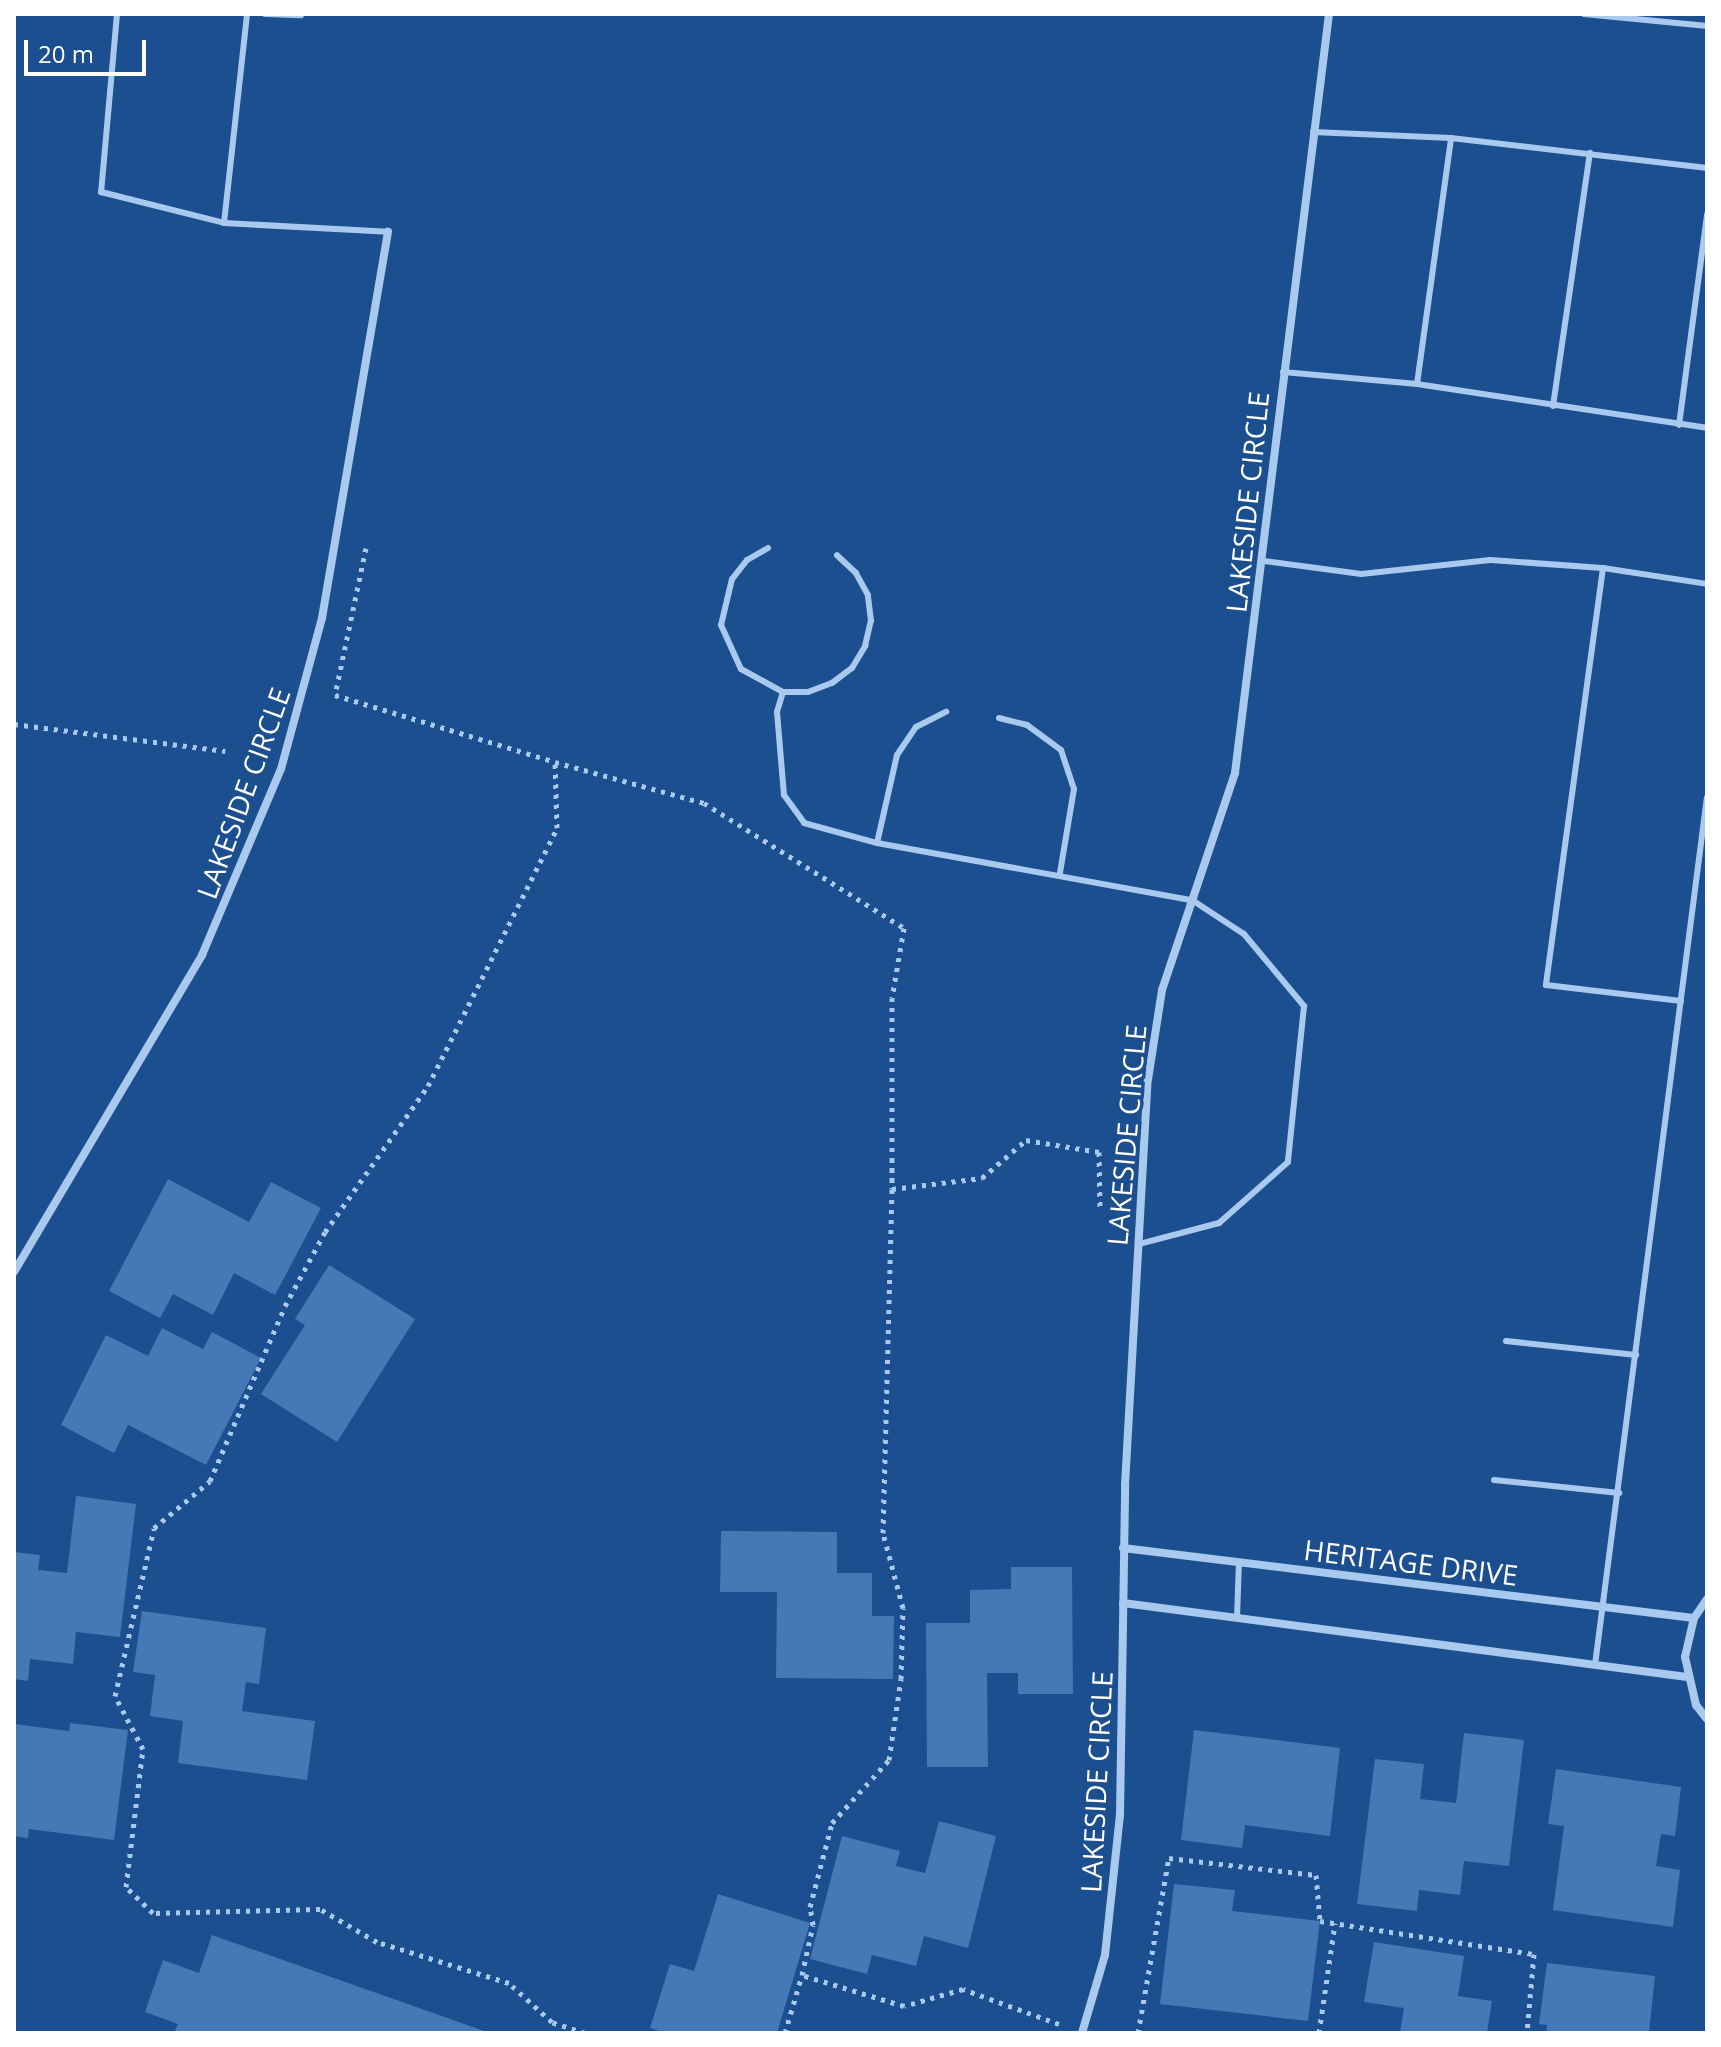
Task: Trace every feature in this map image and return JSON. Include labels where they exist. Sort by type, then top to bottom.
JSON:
[{"type":"street","name":"LAKESIDE CIRCLE","points":[[1082,2033],[1105,1955],[1116,1872],[1123,1548],[1152,1041],[1162,990],[1235,773],[1264,561],[1283,372],[1329,14]]},
{"type":"street","name":"LAKESIDE CIRCLE","points":[[14,1272],[202,955],[281,769],[322,618],[388,232]]},
{"type":"street","name":"HERITAGE DRIVE","points":[[1123,1548],[1694,1618]]},
{"type":"street","points":[[1707,1599],[1694,1618],[1685,1657],[1687,1677],[1707,1719]]},
{"type":"street","points":[[1123,1603],[1687,1677]]},
{"type":"lane","points":[[117,14],[101,192],[224,223],[388,232]]},
{"type":"lane","points":[[224,223],[247,14]]},
{"type":"lane","points":[[265,14],[301,15]]},
{"type":"lane","points":[[1584,14],[1707,26]]},
{"type":"lane","points":[[1313,132],[1451,138],[1707,168]]},
{"type":"lane","points":[[1417,384],[1451,138]]},
{"type":"lane","points":[[1553,406],[1590,153]]},
{"type":"lane","points":[[1679,425],[1707,214]]},
{"type":"lane","points":[[1283,372],[1417,384],[1707,428]]},
{"type":"lane","points":[[768,548],[747,560],[732,579],[721,625],[741,669],[783,692],[808,692],[832,683],[852,668],[865,646],[871,621],[868,595],[856,573],[837,555]]},
{"type":"lane","points":[[1264,561],[1361,574],[1490,560],[1603,568],[1707,584]]},
{"type":"lane","points":[[1603,568],[1546,985],[1681,1001]]},
{"type":"lane","points":[[783,692],[777,712],[784,795],[804,823],[877,843],[1060,873],[1192,900],[1244,934],[1304,1006],[1288,1162],[1219,1223],[1139,1244]]},
{"type":"lane","points":[[877,843],[897,755],[916,727],[946,712]]},
{"type":"lane","points":[[999,718],[1027,725],[1061,750],[1074,789],[1060,873]]},
{"type":"lane","points":[[1595,1665],[1707,797]]},
{"type":"lane","points":[[1506,1341],[1636,1355]]},
{"type":"lane","points":[[1494,1480],[1619,1493]]},
{"type":"lane","points":[[1237,1618],[1239,1562]]},
{"type":"path","points":[[366,548],[335,695],[555,762],[704,803],[904,928],[892,998],[892,1189],[883,1533],[903,1608],[901,1679],[889,1760],[832,1823],[810,1907],[813,1925],[802,1975],[785,2033]]},
{"type":"path","points":[[14,724],[225,751]]},
{"type":"path","points":[[555,762],[557,828],[428,1086],[325,1232],[285,1306],[210,1481],[154,1528],[115,1696],[143,1749],[126,1887],[153,1913],[320,1909],[377,1942],[509,1983],[552,2022],[585,2033]]},
{"type":"path","points":[[892,1189],[982,1178],[1026,1140],[1099,1152],[1100,1207]]},
{"type":"path","points":[[1138,2033],[1169,1858],[1316,1875],[1320,1921],[1534,1954],[1527,2033]]},
{"type":"path","points":[[1319,2033],[1335,1923]]},
{"type":"path","points":[[802,1975],[904,2006],[963,1989],[1059,2024]]},
{"type":"building","points":[[168,1179],[249,1222],[271,1182],[321,1208],[275,1295],[234,1273],[213,1315],[173,1294],[160,1318],[109,1291]]},
{"type":"building","points":[[329,1265],[415,1319],[337,1442],[261,1394],[305,1325],[295,1319]]},
{"type":"building","points":[[162,1328],[203,1349],[212,1332],[261,1358],[206,1465],[128,1425],[114,1453],[61,1425],[106,1335],[148,1356]]},
{"type":"building","points":[[76,1496],[136,1504],[120,1637],[76,1632],[73,1664],[30,1659],[28,1681],[14,1679],[14,1552],[40,1555],[38,1570],[67,1573]]},
{"type":"building","points":[[721,1531],[837,1532],[837,1573],[872,1573],[872,1616],[894,1616],[893,1679],[776,1678],[777,1592],[720,1592]]},
{"type":"building","points":[[1011,1567],[1072,1567],[1073,1694],[1018,1694],[1018,1673],[987,1673],[988,1767],[927,1767],[926,1623],[970,1623],[970,1590],[1011,1589]]},
{"type":"building","points":[[142,1611],[266,1628],[259,1684],[246,1682],[242,1711],[315,1721],[307,1780],[178,1763],[183,1721],[150,1716],[155,1675],[133,1672]]},
{"type":"building","points":[[70,1723],[128,1730],[114,1840],[29,1829],[28,1838],[14,1836],[14,1724],[69,1731]]},
{"type":"building","points":[[1194,1730],[1340,1748],[1330,1836],[1245,1825],[1242,1848],[1181,1840]]},
{"type":"building","points":[[1464,1733],[1524,1740],[1509,1866],[1464,1861],[1460,1895],[1419,1890],[1417,1911],[1357,1904],[1375,1759],[1424,1764],[1420,1799],[1456,1803]]},
{"type":"building","points":[[1556,1769],[1681,1787],[1675,1836],[1661,1834],[1656,1866],[1680,1870],[1673,1927],[1553,1910],[1564,1826],[1548,1824]]},
{"type":"building","points":[[939,1821],[996,1836],[968,1948],[924,1936],[916,1966],[872,1955],[867,1974],[810,1959],[842,1836],[900,1851],[896,1866],[925,1873]]},
{"type":"building","points":[[1174,1884],[1235,1890],[1232,1911],[1320,1921],[1308,2021],[1160,2004]]},
{"type":"building","points":[[718,1894],[810,1923],[777,2033],[666,2033],[650,2028],[670,1964],[694,1971]]},
{"type":"building","points":[[212,1935],[490,2033],[174,2033],[178,2024],[145,2012],[163,1960],[199,1973]]},
{"type":"building","points":[[1374,1942],[1464,1956],[1458,1996],[1492,2001],[1487,2033],[1400,2033],[1404,2008],[1364,2002]]},
{"type":"building","points":[[1547,1963],[1655,1976],[1649,2033],[1546,2033],[1547,2025],[1539,2024]]}]
